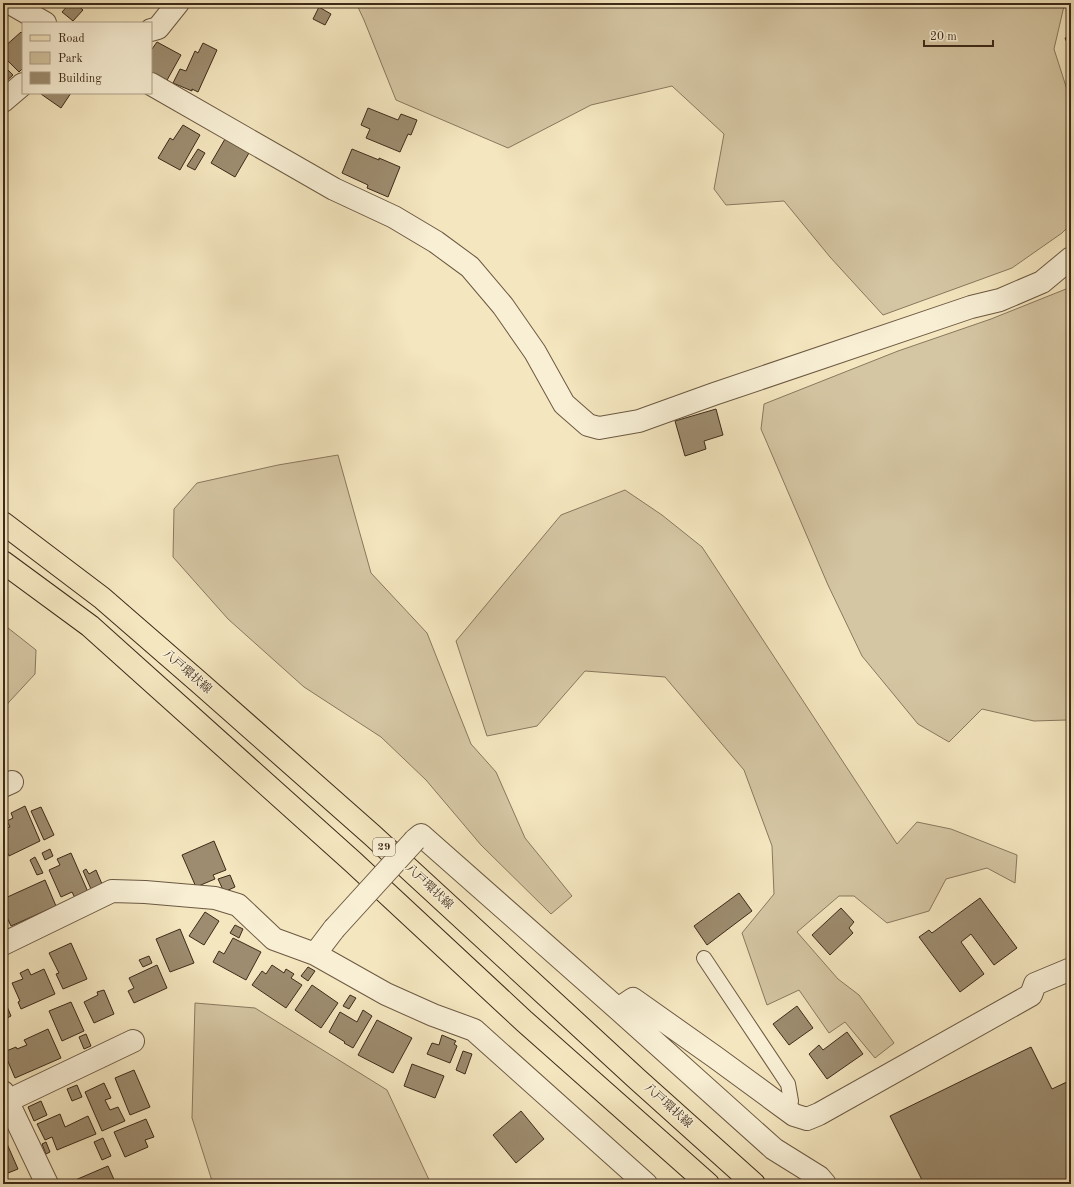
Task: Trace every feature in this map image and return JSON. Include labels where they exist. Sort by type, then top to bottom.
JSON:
[{"type":"main road","name":"八戸環状線","points":[[3,523],[102,598],[201,684],[372,835],[754,1184]]},
{"type":"main road","points":[[3,562],[90,626],[353,862],[524,1021],[708,1184]]},
{"type":"street","points":[[10,3],[43,22]]},
{"type":"street","points":[[152,30],[158,28],[178,3]]},
{"type":"street","points":[[3,101],[22,85]]},
{"type":"street","points":[[152,85],[334,189],[394,217],[436,242],[470,267],[503,306],[535,352],[564,404],[588,425],[599,428],[639,421],[964,309],[1000,300],[1042,282],[1071,258]]},
{"type":"street","points":[[315,954],[334,929],[421,835],[774,1149],[819,1182]]},
{"type":"street","points":[[3,944],[112,891],[145,892],[215,898],[238,906],[274,938],[315,954],[386,994],[433,1015],[474,1030],[646,1184]]},
{"type":"street","points":[[618,1010],[633,999],[788,1111],[794,1115],[807,1119],[819,1114],[1031,995],[1035,984],[1071,969]]},
{"type":"street","points":[[47,1184],[4,1099],[133,1041]]},
{"type":"lane","points":[[704,958],[788,1084],[791,1101],[788,1111]]},
{"type":"green space","points":[[356,3],[1067,3],[1064,6],[1054,49],[1071,102],[1071,224],[1062,233],[1012,268],[883,315],[830,257],[784,201],[726,205],[714,189],[724,134],[672,86],[591,105],[508,148],[396,100]]},
{"type":"green space","points":[[1071,287],[1071,696],[1067,720],[1034,721],[982,709],[949,742],[918,724],[862,656],[828,585],[761,429],[764,404],[898,351],[991,319]]},
{"type":"green space","points":[[338,455],[371,573],[427,633],[471,744],[496,772],[525,838],[572,896],[551,914],[481,845],[426,780],[381,737],[304,687],[228,619],[173,557],[174,509],[197,483],[278,465]]},
{"type":"green space","points":[[625,490],[662,515],[702,547],[897,844],[917,822],[951,829],[1017,855],[1015,883],[987,868],[946,879],[929,911],[887,923],[854,896],[839,896],[797,932],[838,979],[859,995],[894,1043],[875,1058],[845,1022],[829,1033],[799,990],[767,1005],[742,933],[774,894],[772,846],[744,770],[665,677],[585,671],[537,726],[487,736],[456,641],[561,515]]},
{"type":"green space","points":[[3,624],[36,650],[35,674],[9,702],[3,711]]},
{"type":"green space","points":[[195,1003],[255,1008],[387,1090],[431,1184],[213,1184],[192,1118]]},
{"type":"building","points":[[70,3],[75,3],[83,10],[73,21],[62,12]]},
{"type":"building","points":[[319,7],[331,14],[325,25],[313,19]]},
{"type":"building","points":[[21,32],[22,33],[22,69],[19,72],[3,56],[3,48]]},
{"type":"building","points":[[1071,35],[1071,52],[1065,38]]},
{"type":"building","points":[[157,42],[181,55],[166,82],[152,75],[152,49]]},
{"type":"building","points":[[203,43],[217,50],[198,92],[173,83],[180,69],[186,71],[195,51],[198,53]]},
{"type":"building","points":[[3,65],[13,75],[3,84]]},
{"type":"building","points":[[41,94],[70,94],[61,108]]},
{"type":"building","points":[[368,108],[398,120],[401,114],[417,120],[411,135],[408,134],[400,152],[366,138],[370,129],[361,125]]},
{"type":"building","points":[[183,125],[200,135],[180,170],[158,158],[170,138],[173,140]]},
{"type":"building","points":[[225,139],[249,153],[235,177],[211,163]]},
{"type":"building","points":[[198,149],[205,153],[195,170],[187,166]]},
{"type":"building","points":[[352,149],[400,167],[388,197],[367,188],[368,185],[342,173]]},
{"type":"building","points":[[716,409],[723,435],[704,441],[706,449],[685,456],[675,421]]},
{"type":"building","points":[[25,806],[40,841],[9,856],[3,842],[3,829],[10,827],[7,821],[13,818],[11,813]]},
{"type":"building","points":[[41,807],[54,835],[44,840],[31,811]]},
{"type":"building","points":[[214,841],[226,870],[213,875],[215,879],[196,887],[182,855]]},
{"type":"building","points":[[50,849],[53,856],[45,860],[42,853]]},
{"type":"building","points":[[71,853],[88,892],[75,898],[72,892],[61,897],[49,870],[60,865],[57,859]]},
{"type":"building","points":[[35,857],[43,873],[37,875],[30,860]]},
{"type":"building","points":[[86,869],[89,874],[96,870],[102,884],[91,889],[83,871]]},
{"type":"building","points":[[230,875],[235,887],[224,892],[218,879]]},
{"type":"building","points":[[45,880],[56,906],[11,926],[3,909],[3,899]]},
{"type":"building","points":[[739,893],[752,911],[707,945],[694,926]]},
{"type":"building","points":[[980,898],[1017,948],[994,965],[971,934],[961,942],[984,974],[960,992],[919,937],[929,930],[932,933]]},
{"type":"building","points":[[841,908],[854,922],[849,928],[853,933],[830,955],[812,935]]},
{"type":"building","points":[[205,912],[219,921],[204,945],[189,936]]},
{"type":"building","points":[[235,925],[243,929],[239,938],[230,933]]},
{"type":"building","points":[[180,929],[194,963],[170,972],[156,939]]},
{"type":"building","points":[[233,938],[261,952],[246,980],[213,962],[219,951],[224,954]]},
{"type":"building","points":[[71,943],[87,979],[63,989],[56,974],[59,973],[49,953]]},
{"type":"building","points":[[149,956],[152,963],[143,967],[139,960]]},
{"type":"building","points":[[157,965],[167,988],[134,1003],[128,991],[134,988],[129,978]]},
{"type":"building","points":[[272,965],[284,973],[286,969],[294,974],[291,978],[302,985],[286,1008],[252,985],[262,971],[266,974]]},
{"type":"building","points":[[308,967],[315,971],[308,981],[301,976]]},
{"type":"building","points":[[28,969],[31,975],[44,969],[55,994],[21,1009],[18,1002],[20,1001],[12,983],[23,979],[20,973]]},
{"type":"building","points":[[312,985],[338,1003],[321,1028],[295,1010]]},
{"type":"building","points":[[104,990],[114,1014],[94,1023],[84,1002],[98,995],[97,992]]},
{"type":"building","points":[[350,995],[356,998],[349,1009],[343,1006]]},
{"type":"building","points":[[3,997],[11,1016],[3,1020]]},
{"type":"building","points":[[71,1002],[84,1031],[62,1041],[49,1011]]},
{"type":"building","points":[[797,1006],[813,1028],[789,1045],[773,1024]]},
{"type":"building","points":[[363,1010],[372,1016],[353,1048],[329,1032],[340,1012],[357,1022]]},
{"type":"building","points":[[377,1020],[412,1038],[393,1073],[358,1055]]},
{"type":"building","points":[[48,1029],[61,1058],[15,1078],[4,1052],[16,1047],[17,1049],[27,1045],[24,1040]]},
{"type":"building","points":[[847,1032],[863,1054],[827,1079],[809,1054],[819,1045],[823,1050]]},
{"type":"building","points":[[86,1034],[91,1046],[84,1049],[79,1037]]},
{"type":"building","points":[[442,1035],[456,1041],[454,1044],[457,1046],[450,1063],[427,1054],[432,1043],[439,1045]]},
{"type":"building","points":[[1031,1047],[1052,1089],[1071,1080],[1071,1184],[924,1184],[890,1116]]},
{"type":"building","points":[[463,1051],[472,1054],[465,1074],[456,1070]]},
{"type":"building","points":[[412,1064],[444,1076],[435,1098],[404,1086]]},
{"type":"building","points":[[134,1070],[150,1107],[130,1115],[115,1078]]},
{"type":"building","points":[[104,1083],[111,1098],[105,1100],[110,1110],[118,1107],[125,1121],[102,1131],[85,1092]]},
{"type":"building","points":[[77,1085],[82,1097],[72,1101],[67,1089]]},
{"type":"building","points":[[41,1101],[47,1115],[34,1121],[28,1107]]},
{"type":"building","points":[[521,1111],[544,1139],[516,1163],[493,1135]]},
{"type":"building","points":[[60,1114],[65,1127],[88,1116],[96,1134],[57,1150],[52,1137],[45,1140],[37,1124]]},
{"type":"building","points":[[146,1119],[154,1137],[145,1140],[148,1147],[125,1157],[114,1132]]},
{"type":"building","points":[[4,1137],[18,1169],[3,1175],[3,1138]]},
{"type":"building","points":[[103,1138],[111,1156],[102,1160],[94,1142]]},
{"type":"building","points":[[46,1142],[50,1152],[46,1154],[42,1144]]},
{"type":"building","points":[[108,1166],[116,1184],[74,1184],[73,1181]]}]
